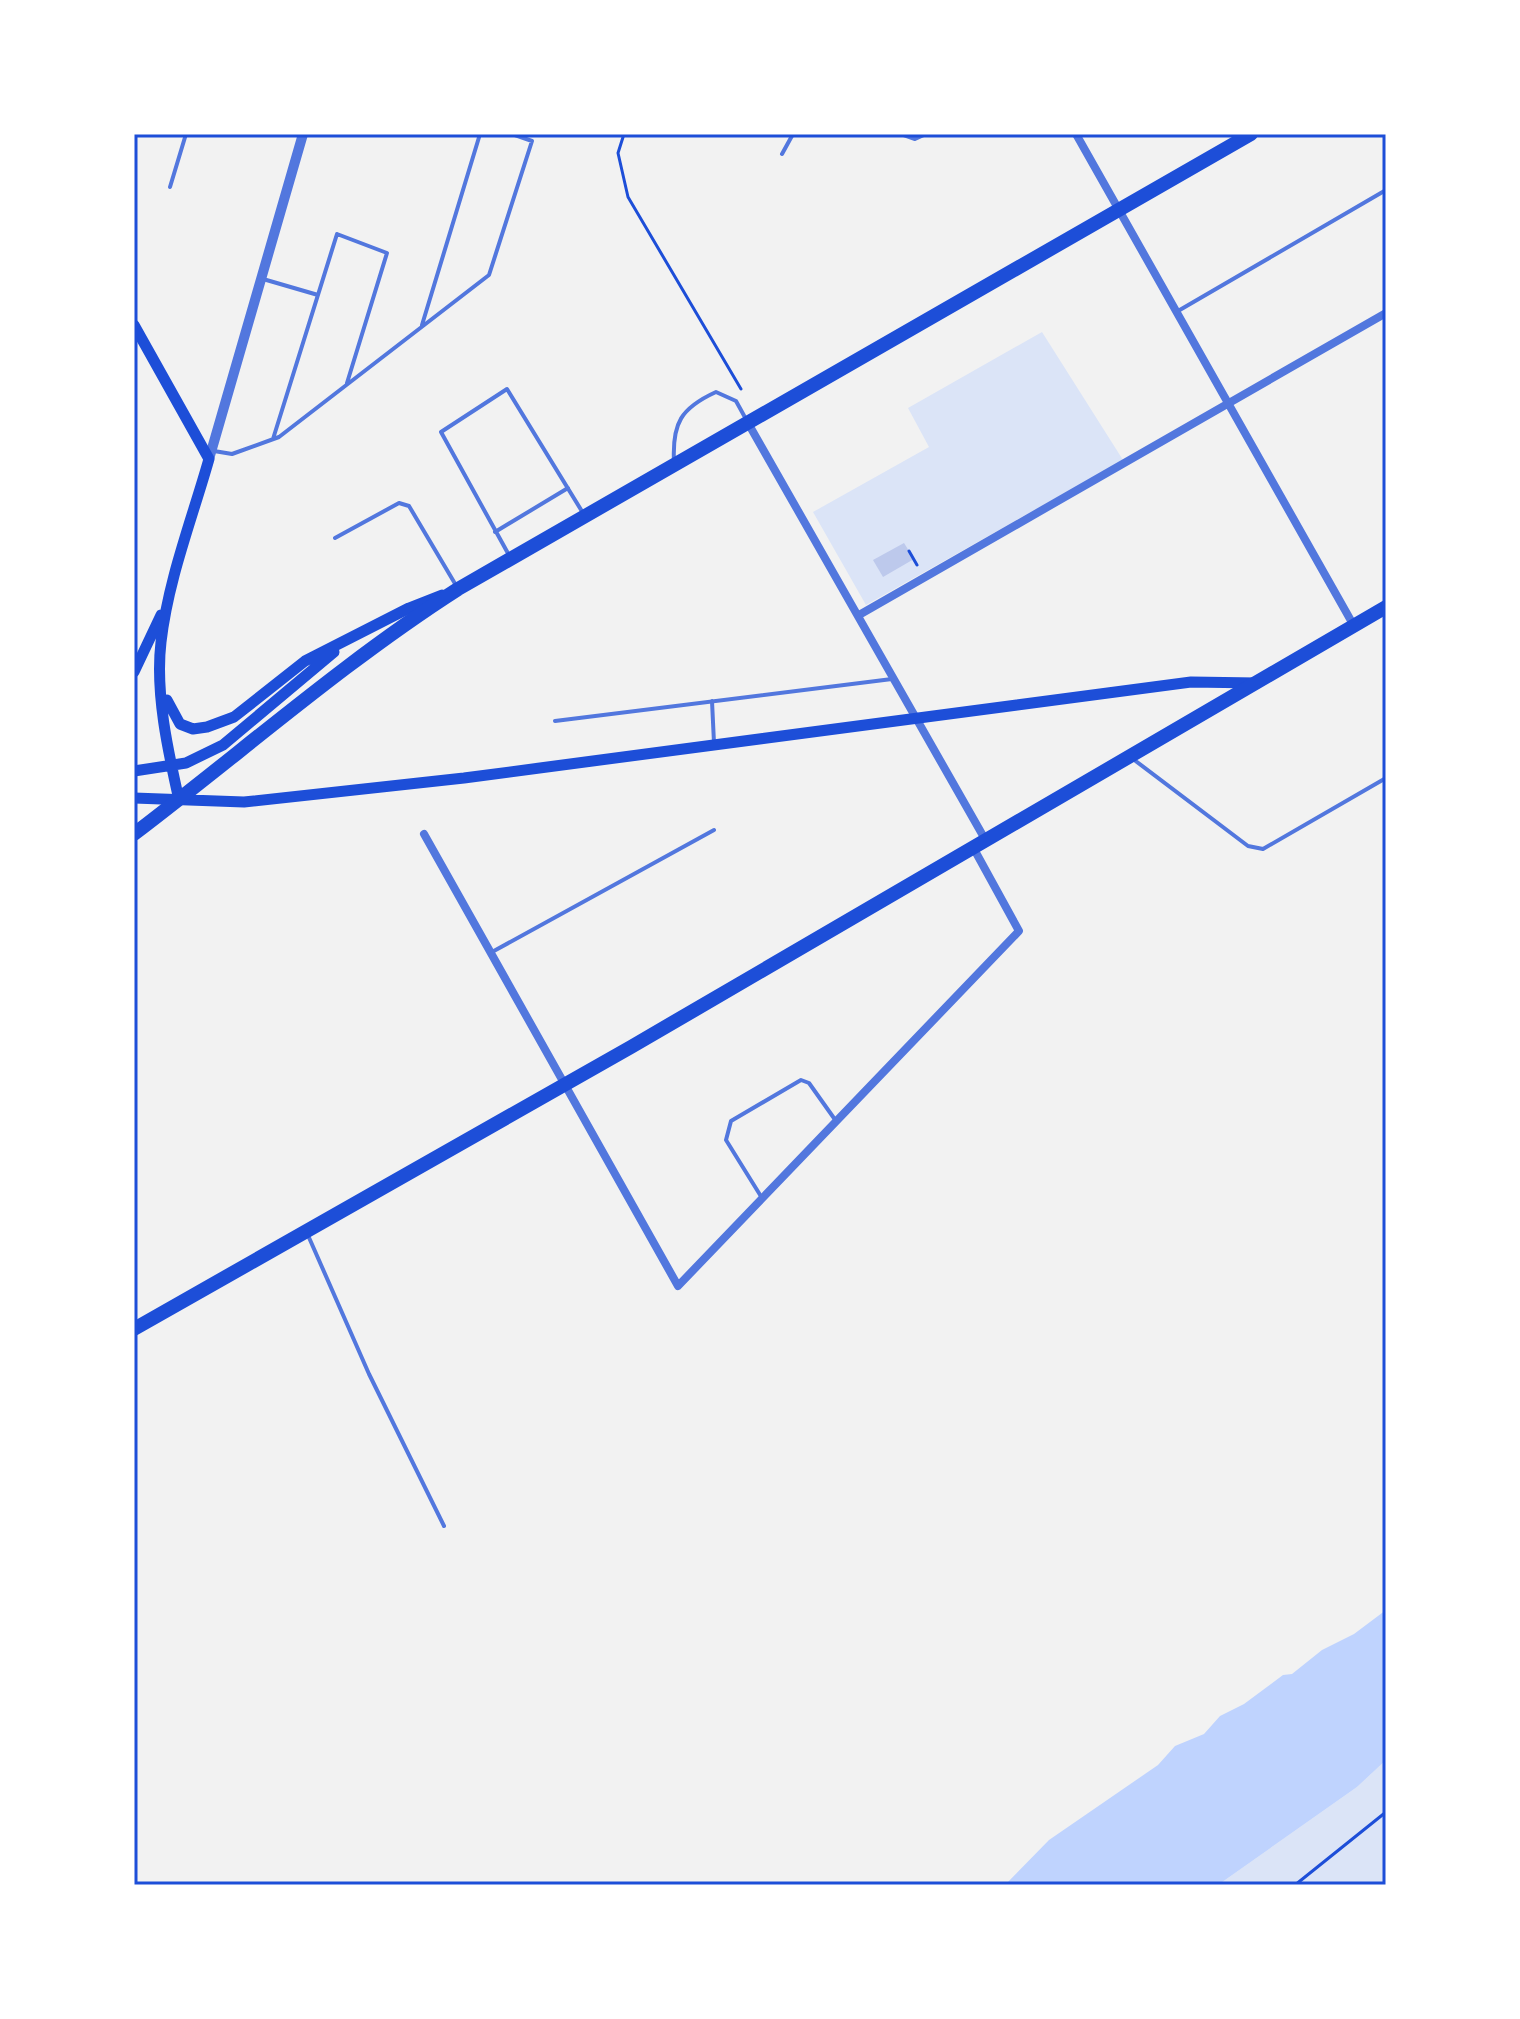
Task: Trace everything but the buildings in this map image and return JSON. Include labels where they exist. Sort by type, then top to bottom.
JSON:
[{"type":"highway","points":[[134,834],[339,671],[458,589],[1251,134]]},
{"type":"highway","points":[[134,1329],[980,845],[1386,607]]},
{"type":"main road","points":[[134,325],[211,455],[170,596],[160,646],[162,689],[179,800]]},
{"type":"main road","points":[[162,689],[180,724],[193,729],[207,727],[234,717],[305,661],[409,608],[458,589]]},
{"type":"main road","points":[[134,672],[170,596]]},
{"type":"main road","points":[[134,771],[172,767],[223,745],[343,644]]},
{"type":"main road","points":[[134,798],[244,802],[714,745],[1191,682],[1258,683]]},
{"type":"street","points":[[211,455],[303,134]]},
{"type":"street","points":[[1076,134],[1354,626]]},
{"type":"street","points":[[859,615],[1386,313]]},
{"type":"street","points":[[424,834],[561,1084],[678,1286],[1019,931],[917,718],[748,423]]},
{"type":"lane","points":[[170,187],[186,134]]},
{"type":"lane","points":[[421,327],[480,134]]},
{"type":"lane","points":[[211,455],[232,454],[273,440],[489,275],[532,141],[512,134]]},
{"type":"lane","points":[[782,154],[793,134]]},
{"type":"lane","points":[[901,134],[915,139],[926,134]]},
{"type":"lane","points":[[1178,311],[1386,190]]},
{"type":"lane","points":[[273,440],[337,234],[387,253],[346,385]]},
{"type":"lane","points":[[262,279],[318,295]]},
{"type":"lane","points":[[511,558],[441,432],[507,389],[584,515]]},
{"type":"lane","points":[[674,466],[676,423],[696,401],[716,392],[736,401],[748,423]]},
{"type":"lane","points":[[494,532],[568,488]]},
{"type":"lane","points":[[335,538],[399,503],[409,506],[458,589]]},
{"type":"lane","points":[[555,721],[894,679]]},
{"type":"lane","points":[[712,701],[714,745]]},
{"type":"lane","points":[[1131,757],[1248,846],[1263,849],[1386,778]]},
{"type":"lane","points":[[489,954],[714,830]]},
{"type":"lane","points":[[762,1198],[726,1140],[731,1121],[801,1080],[809,1083],[837,1123]]},
{"type":"lane","points":[[306,1231],[364,1365],[444,1526]]},
{"type":"path","points":[[624,134],[618,153],[628,197],[741,388],[748,423]]},
{"type":"path","points":[[909,551],[919,569]]},
{"type":"path","points":[[1295,1885],[1386,1812]]},
{"type":"shaded area","points":[[1042,332],[1123,460],[866,605],[813,512],[929,447],[908,408]]},
{"type":"shaded area","points":[[1386,1760],[1386,1885],[1218,1885],[1357,1787]]},
{"type":"water","points":[[1386,1610],[1386,1760],[1357,1787],[1218,1885],[1005,1885],[1049,1840],[1158,1765],[1175,1746],[1204,1734],[1220,1716],[1244,1704],[1283,1675],[1292,1674],[1322,1650],[1354,1634]]}]
